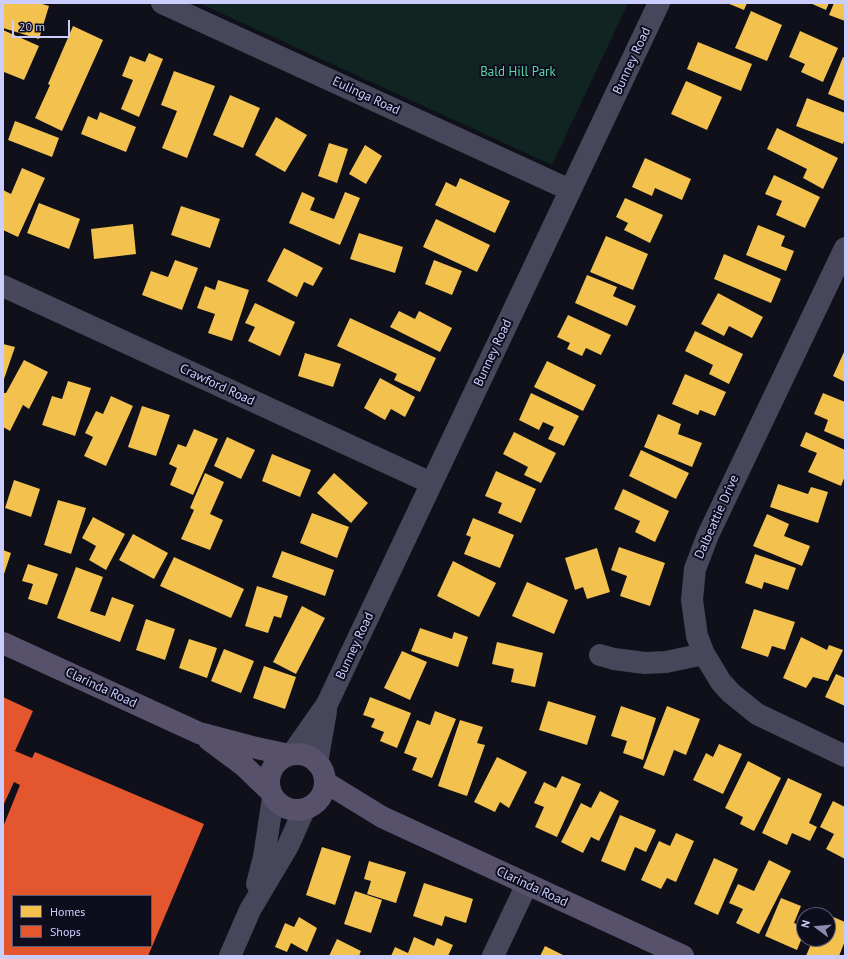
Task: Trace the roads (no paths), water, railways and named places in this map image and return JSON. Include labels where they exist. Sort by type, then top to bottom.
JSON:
[{"type":"main road","name":"Clarinda Road","points":[[3,643],[199,733],[252,747],[291,754]]},
{"type":"main road","name":"Clarinda Road","points":[[199,733],[244,766],[271,794]]},
{"type":"main road","points":[[291,754],[310,757],[321,772],[324,789],[310,806],[296,811],[287,809],[278,804],[271,794],[268,781],[274,765],[281,758],[291,754]]},
{"type":"main road","name":"Clarinda Road","points":[[321,772],[382,817],[683,956]]},
{"type":"main road","name":"Clarinda Road","points":[[310,806],[382,817]]},
{"type":"street","name":"Eulinga Road","points":[[162,3],[570,190]]},
{"type":"street","name":"Bunney Road","points":[[291,754],[328,704],[431,483],[659,3]]},
{"type":"street","name":"Dalbeattie Drive","points":[[845,248],[699,555],[693,584],[692,600],[696,629],[704,654],[721,682],[742,704],[770,721],[845,756]]},
{"type":"street","name":"Crawford Road","points":[[3,286],[431,483]]},
{"type":"street","points":[[600,655],[614,659],[645,663],[666,662],[704,654]]},
{"type":"street","name":"Bunney Road","points":[[321,772],[328,704]]},
{"type":"street","points":[[250,910],[264,857],[271,794]]},
{"type":"street","points":[[230,956],[250,910],[310,806]]},
{"type":"street","points":[[493,956],[527,884]]},
{"type":"park label","name":"Bald Hill Park","points":[[518,72]]}]
